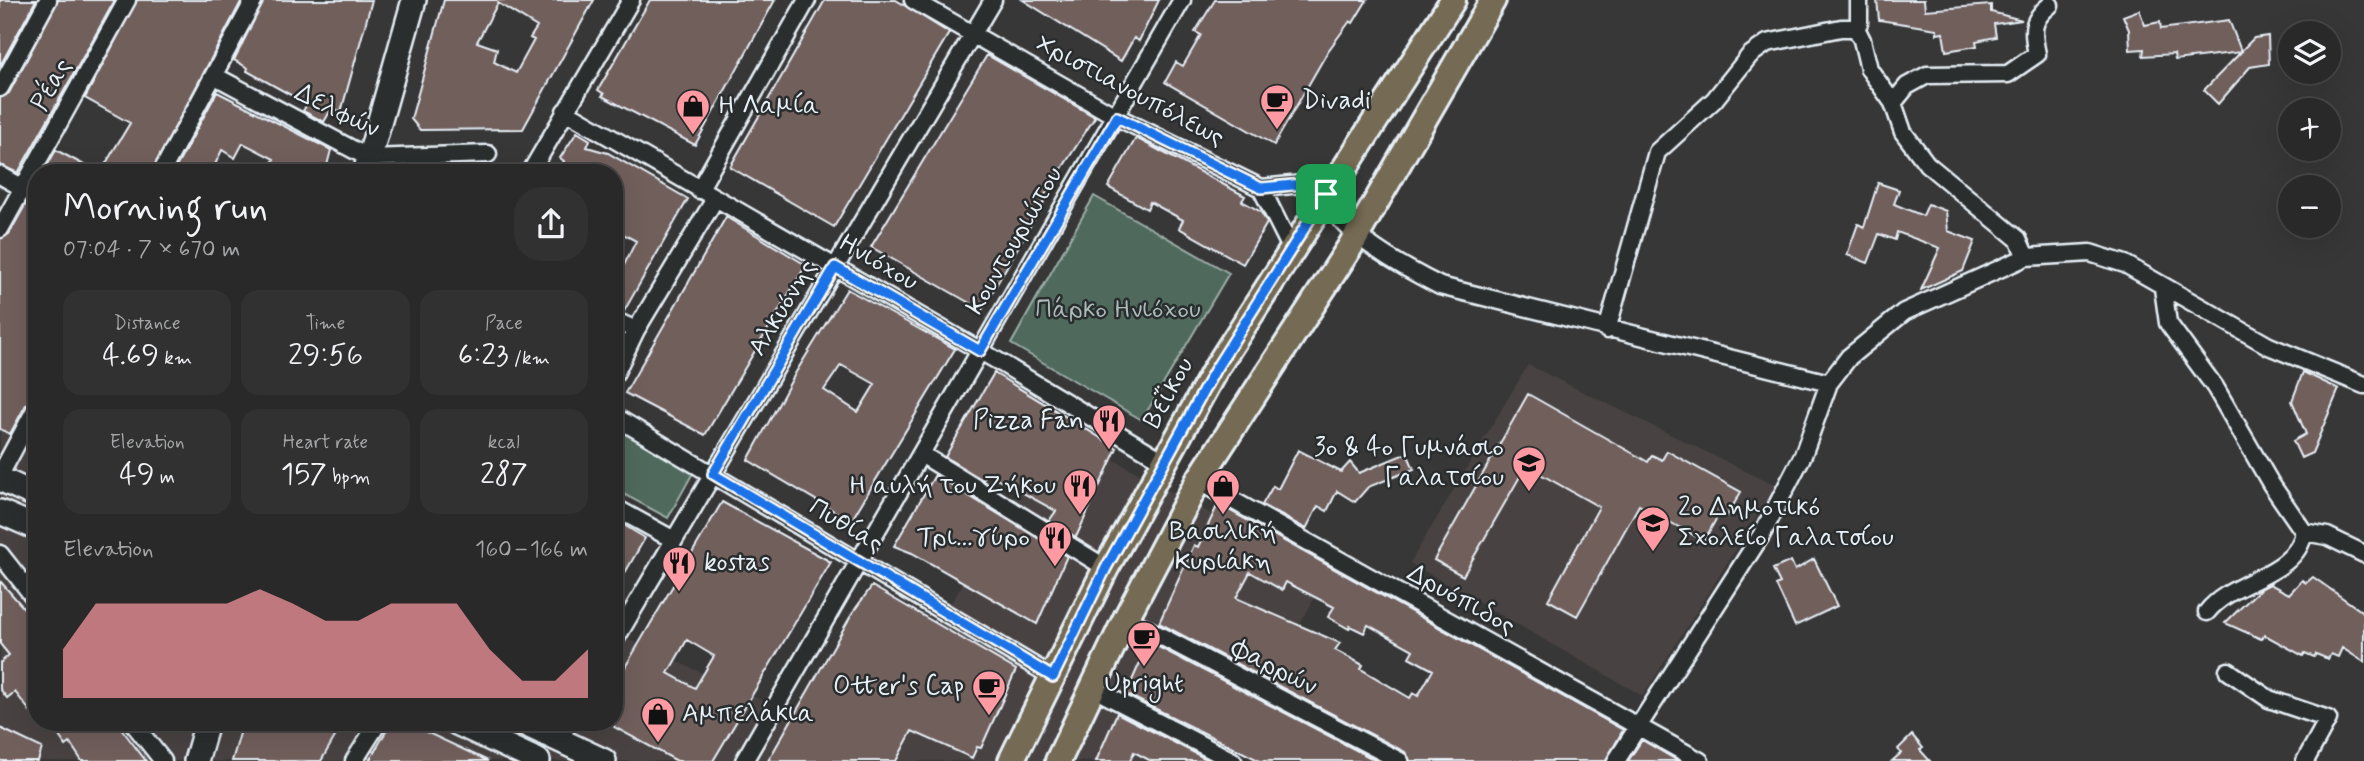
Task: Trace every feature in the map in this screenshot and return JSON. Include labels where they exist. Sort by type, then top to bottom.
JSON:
[{"type":"main road","name":"Βεΐκου","points":[[1011,761],[1106,568],[1215,370],[1330,187],[1453,0]]},
{"type":"main road","points":[[1059,761],[1126,618],[1198,481],[1358,234],[1493,0]]},
{"type":"street","points":[[0,88],[48,0]]},
{"type":"street","name":"Ρέας","points":[[44,164],[127,0]]},
{"type":"street","points":[[166,164],[254,0]]},
{"type":"street","points":[[368,164],[414,0]]},
{"type":"street","points":[[535,164],[631,0]]},
{"type":"street","points":[[699,190],[807,0]]},
{"type":"street","name":"Χριστιανουπόλεως","points":[[913,0],[975,33],[1117,117],[1261,188]]},
{"type":"street","name":"Αλκυόνης","points":[[623,627],[993,0]]},
{"type":"street","name":"Κουντουριώτου","points":[[744,761],[1182,0]]},
{"type":"street","points":[[1856,28],[1859,23],[1860,0]]},
{"type":"street","points":[[1893,103],[1907,86],[1927,75],[2008,74],[2024,65],[2037,54],[2033,24],[2037,15],[2050,5]]},
{"type":"street","points":[[1608,330],[1657,152],[1714,100],[1750,55],[1767,43],[1841,28],[1856,28]]},
{"type":"street","points":[[1856,28],[1863,40],[1869,69],[1893,103],[1903,132],[1927,164],[2018,240],[2026,257]]},
{"type":"street","name":"Δελφών","points":[[215,76],[364,164]]},
{"type":"street","name":"Ηνιόχου","points":[[565,111],[980,351],[1164,462]]},
{"type":"street","name":"Δελφών","points":[[387,164],[488,154]]},
{"type":"street","points":[[0,175],[28,191]]},
{"type":"street","points":[[1292,250],[1261,188],[1330,187],[1331,209],[1358,234],[1402,268],[1440,286],[1829,383]]},
{"type":"street","name":"Ρέας","points":[[0,229],[28,194]]},
{"type":"street","points":[[623,357],[636,330],[715,199]]},
{"type":"street","points":[[1616,761],[1762,534],[1802,455],[1829,383],[1849,357],[1904,312],[2026,257],[2090,253],[2125,264],[2269,346],[2364,385]]},
{"type":"street","points":[[2163,288],[2168,323],[2215,387],[2272,484],[2304,532],[2327,536],[2364,554]]},
{"type":"street","points":[[623,324],[636,330]]},
{"type":"street","name":"Πυθίας","points":[[623,421],[1053,677]]},
{"type":"street","points":[[28,423],[0,477],[28,491]]},
{"type":"street","points":[[920,454],[1106,568]]},
{"type":"street","name":"Δρυόπιδος","points":[[1198,481],[1700,761]]},
{"type":"street","points":[[623,511],[674,540]]},
{"type":"street","points":[[0,512],[28,524]]},
{"type":"street","points":[[2207,612],[2218,598],[2286,563],[2300,549],[2304,532]]},
{"type":"street","points":[[0,554],[28,590]]},
{"type":"street","name":"Φαρρών","points":[[1126,618],[1400,761]]},
{"type":"street","points":[[2228,671],[2269,699],[2328,719],[2305,761]]},
{"type":"street","points":[[1092,688],[1233,761]]},
{"type":"street","points":[[139,731],[163,761]]},
{"type":"street","points":[[196,761],[205,731]]},
{"type":"street","points":[[354,761],[373,731]]},
{"type":"street","points":[[474,731],[538,761]]},
{"type":"street","points":[[564,731],[604,761]]},
{"type":"shaded area","points":[[0,327],[28,350],[28,731],[623,731],[623,637],[864,747],[1057,428],[1326,578],[1221,761],[15,761],[0,752]]},
{"type":"shaded area","points":[[1528,365],[1776,486],[1643,696],[1410,563]]},
{"type":"green space","name":"Πάρκο Ηνιόχου","points":[[1094,196],[1229,273],[1142,420],[1011,344]]},
{"type":"green space","points":[[623,433],[694,471],[668,518],[623,494]]},
{"type":"building","points":[[0,0],[36,0],[0,66]]},
{"type":"building","points":[[58,0],[115,0],[18,173],[0,165],[0,98],[9,93]]},
{"type":"building","points":[[137,0],[242,0],[156,164],[105,164],[130,123],[85,98]]},
{"type":"building","points":[[264,0],[372,0],[341,112],[332,108],[324,122],[303,111],[307,104],[247,71],[248,68],[234,60]]},
{"type":"building","points":[[444,0],[594,0],[523,129],[420,130],[411,119]],"holes":[[[498,3],[537,27],[530,38],[534,40],[516,73],[494,62],[497,49],[477,42]]]},
{"type":"building","points":[[650,0],[775,0],[695,145],[602,96],[604,94],[598,90]]},
{"type":"building","points":[[825,0],[896,0],[949,33],[834,227],[730,167]]},
{"type":"building","points":[[1023,0],[1159,0],[1139,41],[1134,38],[1121,61]]},
{"type":"building","points":[[1215,0],[1367,0],[1353,23],[1350,21],[1328,51],[1274,145],[1165,82],[1176,62],[1183,66],[1201,35],[1195,32]]},
{"type":"building","points":[[1877,0],[1924,0],[1925,10],[1991,5],[1991,12],[2022,20],[1994,24],[1996,37],[1976,41],[1977,46],[1946,51],[1943,33],[1937,34],[1937,29],[1879,20]]},
{"type":"building","points":[[2139,10],[2145,25],[2160,22],[2161,29],[2229,20],[2241,51],[2254,38],[2268,36],[2269,64],[2250,67],[2218,104],[2204,90],[2241,52],[2175,60],[2174,54],[2143,56],[2144,49],[2130,50],[2129,30],[2123,16]]},
{"type":"building","points":[[987,55],[1095,117],[1043,198],[1045,200],[982,310],[871,247]]},
{"type":"building","points":[[217,92],[331,150],[327,164],[272,164],[274,159],[243,143],[235,158],[222,150],[215,164],[178,164]]},
{"type":"building","points":[[577,132],[590,140],[587,147],[608,153],[688,199],[623,313],[623,265],[636,241],[623,234],[623,164],[562,164],[564,161],[560,158]]},
{"type":"building","points":[[1136,138],[1245,196],[1242,201],[1261,212],[1267,223],[1243,264],[1179,228],[1183,220],[1150,202],[1147,209],[1108,187]]},
{"type":"building","points":[[56,150],[82,164],[48,164]]},
{"type":"building","points":[[1878,183],[1899,190],[1894,204],[1923,216],[1928,204],[1946,211],[1948,231],[1975,241],[1963,271],[1921,290],[1940,248],[1897,232],[1895,240],[1879,234],[1868,263],[1847,255],[1858,224],[1864,227]]},
{"type":"building","points":[[28,202],[28,401],[10,434],[0,429],[0,239],[9,234]]},
{"type":"building","points":[[726,217],[806,265],[705,435],[625,393]]},
{"type":"building","points":[[847,289],[955,349],[851,521],[748,460],[796,372]],"holes":[[[841,365],[875,384],[858,412],[824,390]]]},
{"type":"building","points":[[2303,372],[2339,389],[2312,453],[2301,458],[2293,441],[2306,434],[2292,401]]},
{"type":"building","points":[[994,373],[1117,448],[1076,537],[1049,521],[1056,511],[987,473],[983,480],[945,457]]},
{"type":"building","points":[[1528,394],[1648,462],[1652,455],[1662,460],[1667,451],[1741,492],[1727,516],[1720,512],[1704,541],[1639,505],[1577,616],[1548,600],[1599,507],[1526,466],[1463,576],[1434,560]]},
{"type":"building","points":[[1298,450],[1341,472],[1350,462],[1359,473],[1407,453],[1414,469],[1368,487],[1355,502],[1337,491],[1327,511],[1318,506],[1306,529],[1262,505],[1273,486],[1278,489]]},
{"type":"building","points":[[935,475],[1067,556],[1037,624],[912,553],[894,546]]},
{"type":"building","points":[[722,502],[831,562],[713,761],[677,761],[621,731],[623,671]],"holes":[[[687,640],[714,656],[695,688],[668,673]]]},
{"type":"building","points":[[1218,504],[1623,730],[1606,761],[1410,761],[1405,752],[1159,623],[1194,545],[1198,547]],"holes":[[[1250,572],[1282,590],[1286,582],[1334,607],[1328,617],[1349,629],[1350,626],[1364,633],[1368,625],[1413,650],[1409,657],[1433,670],[1418,696],[1413,693],[1410,698],[1361,669],[1363,665],[1335,650],[1340,643],[1236,598]]]},
{"type":"building","points":[[623,525],[645,538],[623,576]]},
{"type":"building","points":[[1814,559],[1837,606],[1795,626],[1776,585],[1780,583],[1773,569],[1791,561],[1795,570]]},
{"type":"building","points":[[2313,577],[2364,613],[2364,662],[2342,648],[2338,657],[2331,654],[2328,659],[2305,653],[2303,656],[2265,635],[2261,639],[2225,623],[2260,589],[2270,584],[2289,594],[2302,580],[2306,583]]},
{"type":"building","points":[[0,581],[28,613],[28,709],[15,692],[7,698],[0,689],[0,663],[9,655],[0,644]]},
{"type":"building","points":[[872,586],[1016,670],[981,748],[977,747],[972,758],[912,731],[896,761],[768,761],[853,612]]},
{"type":"building","points":[[1149,642],[1377,761],[1260,761],[1126,694]]},
{"type":"building","points":[[1117,713],[1210,761],[1151,761],[1134,752],[1130,761],[1096,761]]},
{"type":"building","points":[[0,728],[42,748],[38,761],[0,761]]},
{"type":"building","points":[[56,731],[123,731],[146,761],[82,761],[70,743],[66,746]]},
{"type":"building","points":[[241,731],[338,731],[321,761],[232,761]]},
{"type":"building","points":[[386,731],[424,731],[488,761],[369,761]]},
{"type":"building","points":[[1912,735],[1930,761],[1892,761],[1901,753],[1898,749]]},
{"type":"building","points":[[1642,740],[1678,761],[1628,761]]},
{"type":"place","name":"Divadi","points":[[1277,131]]},
{"type":"place","name":"Η Λαμία","points":[[693,136]]},
{"type":"place","name":"Pizza Fan","points":[[1109,451]]},
{"type":"place","name":"3ο & 4ο Γυμνάσιο Γαλατσίου","points":[[1529,493]]},
{"type":"place","name":"Η αυλή του Ζήκου","points":[[1080,516]]},
{"type":"place","name":"Βασιλική Κυριάκη","points":[[1223,516]]},
{"type":"place","name":"2ο Δημοτικό Σχολείο Γαλατσίου","points":[[1653,553]]},
{"type":"place","name":"Τρι...γύρο","points":[[1055,568]]},
{"type":"place","name":"kostas","points":[[679,593]]},
{"type":"place","name":"Upright","points":[[1144,668]]},
{"type":"place","name":"Otter's Cap","points":[[989,717]]},
{"type":"place","name":"Αμπελάκια","points":[[658,744]]},
{"type":"route","points":[[1117,117],[1261,188],[1334,181],[1326,194],[1215,370],[1106,568],[1053,677],[713,474],[835,267],[980,351],[1117,117]]}]
